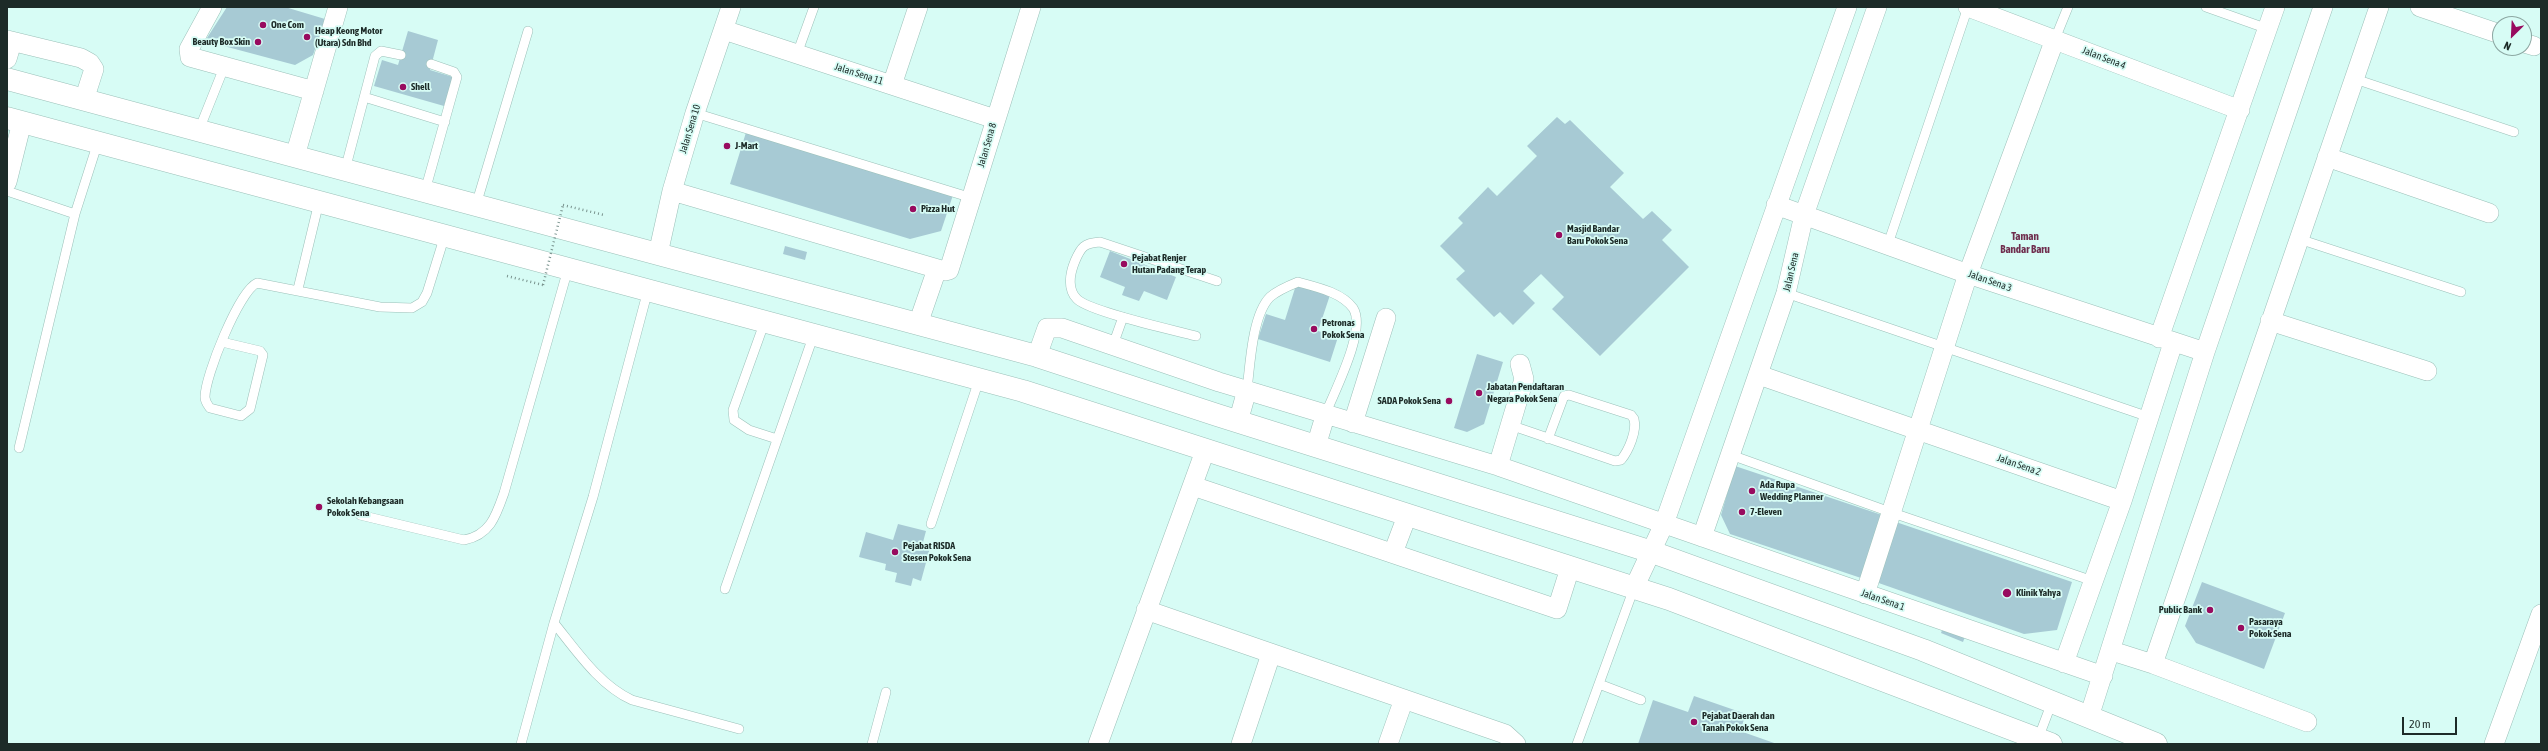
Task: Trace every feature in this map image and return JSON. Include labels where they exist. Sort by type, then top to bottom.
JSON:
[{"type":"highway","points":[[7,79],[1037,356],[1238,422],[1652,552],[1923,650],[2156,744]]},
{"type":"highway","points":[[14,120],[1023,391],[1205,451],[1634,588],[1837,661],[2044,741]]},
{"type":"street","points":[[212,7],[189,49],[190,57],[225,65],[314,91]]},
{"type":"street","name":"Jalan Sena 10","points":[[658,254],[672,191],[695,113],[732,7]]},
{"type":"street","points":[[892,86],[918,7]]},
{"type":"street","name":"Jalan Sena 8","points":[[937,269],[945,271],[951,267],[995,119],[1031,7]]},
{"type":"street","points":[[1634,588],[1664,524],[1847,7]]},
{"type":"street","name":"Jalan Sena","points":[[1702,537],[1786,293],[1804,214],[1877,7]]},
{"type":"street","name":"Jalan Sena 4","points":[[1968,7],[2240,110]]},
{"type":"street","points":[[2064,663],[2122,501],[2149,417],[2166,341],[2240,110],[2275,7]]},
{"type":"street","points":[[2089,717],[2112,651],[2205,352],[2323,7]]},
{"type":"street","points":[[2154,664],[2270,321],[2379,7]]},
{"type":"street","points":[[2420,7],[2492,31]]},
{"type":"street","points":[[295,156],[314,91],[334,8]]},
{"type":"street","name":"Jalan Sena 11","points":[[724,30],[995,119]]},
{"type":"street","points":[[1865,594],[1890,512],[1946,346],[1968,274],[2055,39]]},
{"type":"street","points":[[7,59],[10,41],[81,58],[90,63],[94,69],[84,100]]},
{"type":"street","points":[[7,182],[14,120]]},
{"type":"street","points":[[2327,157],[2489,213]]},
{"type":"street","points":[[672,191],[937,269],[918,324]]},
{"type":"street","name":"Jalan Sena 3","points":[[1776,205],[1968,274],[2166,341],[2205,352]]},
{"type":"street","points":[[1353,423],[1386,318]]},
{"type":"street","points":[[2270,321],[2427,371]]},
{"type":"street","points":[[1037,356],[1044,333],[1047,328],[1054,326],[1247,390],[1326,413],[1316,446]]},
{"type":"street","points":[[1498,466],[1524,379],[1520,364]]},
{"type":"street","name":"Jalan Sena 2","points":[[1759,375],[2122,501]]},
{"type":"street","points":[[1238,422],[1247,390]]},
{"type":"street","name":"Jalan Sena 1","points":[[1326,413],[1353,423],[1498,466],[2103,676]]},
{"type":"street","points":[[1098,744],[1205,451]]},
{"type":"street","points":[[1193,486],[1557,609],[1570,568]]},
{"type":"street","points":[[1394,553],[1407,516]]},
{"type":"street","points":[[1146,610],[1505,734],[1516,744]]},
{"type":"street","points":[[2494,744],[2541,614]]},
{"type":"street","points":[[2112,651],[2154,664],[2307,722]]},
{"type":"street","points":[[1241,744],[1271,654]]},
{"type":"street","points":[[1388,744],[1404,699]]},
{"type":"lane","points":[[797,54],[814,7]]},
{"type":"lane","points":[[1888,244],[1968,7]]},
{"type":"lane","points":[[2055,39],[2068,7]]},
{"type":"lane","points":[[2206,7],[2268,29]]},
{"type":"lane","points":[[476,205],[528,31]]},
{"type":"lane","points":[[345,170],[376,53],[381,51],[401,55]]},
{"type":"lane","points":[[426,191],[456,84],[457,74],[431,64]]},
{"type":"lane","points":[[199,130],[225,65]]},
{"type":"lane","points":[[2355,79],[2514,132]]},
{"type":"lane","points":[[364,97],[445,122]]},
{"type":"lane","points":[[695,113],[972,198]]},
{"type":"lane","points":[[19,448],[75,214],[98,142]]},
{"type":"lane","points":[[7,182],[75,214]]},
{"type":"lane","points":[[298,289],[319,202]]},
{"type":"lane","points":[[222,342],[260,351],[263,355],[250,409],[241,416],[210,408],[206,402],[205,396],[222,342],[241,300],[252,285],[257,283],[298,289],[380,306],[412,308],[422,302],[427,294],[444,235]]},
{"type":"lane","points":[[2299,239],[2461,292]]},
{"type":"lane","points":[[1196,336],[1123,317],[1086,304],[1077,299],[1071,288],[1070,276],[1073,264],[1080,249],[1087,242],[1100,242],[1217,281]]},
{"type":"lane","points":[[360,515],[464,540],[475,538],[487,530],[497,515],[504,493],[568,268]]},
{"type":"lane","points":[[1247,390],[1253,342],[1262,310],[1270,297],[1298,282],[1329,291],[1344,300],[1352,308],[1358,319],[1356,335],[1326,413]]},
{"type":"lane","points":[[521,744],[554,623],[593,497],[648,290]]},
{"type":"lane","points":[[1786,293],[1946,346],[2149,417]]},
{"type":"lane","points":[[1113,345],[1123,317]]},
{"type":"lane","points":[[765,321],[733,410],[734,420],[749,430],[777,439]]},
{"type":"lane","points":[[725,589],[814,334]]},
{"type":"lane","points":[[931,524],[980,380]]},
{"type":"lane","points":[[1510,425],[1548,439],[1615,461],[1621,460],[1634,430],[1634,418],[1631,415],[1569,395],[1564,396],[1548,439]]},
{"type":"lane","points":[[1731,455],[1890,512],[2093,581]]},
{"type":"lane","points":[[1577,744],[1634,588]]},
{"type":"lane","points":[[554,623],[581,656],[620,694],[632,700],[739,729]]},
{"type":"lane","points":[[1599,684],[1641,700]]},
{"type":"lane","points":[[872,744],[886,692]]},
{"type":"lane","points":[[2044,741],[2052,702]]},
{"type":"path","points":[[507,276],[543,285],[563,205],[604,215]]},
{"type":"building","points":[[227,7],[285,7],[325,19],[313,55],[295,65],[205,41]]},
{"type":"building","points":[[408,31],[438,40],[430,70],[453,77],[444,106],[374,86],[382,60],[398,65]]},
{"type":"building","name":"Masjid Bandar Baru Pokok Sena","points":[[1557,117],[1565,124],[1570,120],[1624,173],[1610,187],[1643,219],[1652,211],[1672,230],[1662,240],[1689,267],[1600,356],[1552,309],[1564,297],[1541,274],[1523,291],[1535,303],[1513,325],[1500,312],[1494,317],[1456,279],[1465,271],[1440,246],[1463,223],[1458,218],[1488,187],[1497,196],[1537,156],[1527,146]]},
{"type":"building","points":[[748,126],[954,192],[941,231],[910,239],[730,184]]},
{"type":"building","points":[[785,246],[807,252],[805,260],[783,254]]},
{"type":"building","name":"Pejabat Renjer Hutan Padang Terap","points":[[1110,251],[1176,277],[1167,300],[1144,291],[1139,301],[1122,295],[1125,287],[1100,277]]},
{"type":"building","points":[[1296,285],[1330,295],[1318,331],[1338,337],[1330,362],[1258,339],[1266,314],[1285,320]]},
{"type":"building","name":"Jabatan Pendaftaran Negara Pokok Sena","points":[[1477,354],[1503,362],[1484,424],[1467,432],[1454,428]]},
{"type":"building","points":[[1735,466],[1882,515],[1861,578],[1730,534],[1721,515]]},
{"type":"building","points":[[1893,521],[2072,582],[2057,630],[2024,634],[1873,581]]},
{"type":"building","name":"Pejabat RISDA Stesen Pokok Sena","points":[[898,524],[926,531],[922,546],[930,548],[921,581],[913,578],[911,586],[895,582],[897,573],[885,570],[886,564],[859,557],[866,532],[893,540]]},
{"type":"building","points":[[2202,582],[2285,613],[2264,669],[2196,643],[2185,626]]},
{"type":"building","points":[[1944,625],[1966,634],[1963,642],[1941,633]]},
{"type":"building","name":"Pejabat Daerah dan Tanah Pokok Sena","points":[[1694,696],[1746,714],[1740,731],[1777,744],[1638,744],[1653,700],[1688,712]]},
{"type":"place","name":"One Com","points":[[263,25]]},
{"type":"place","name":"Heap Keong Motor (Utara) Sdn Bhd","points":[[307,37]]},
{"type":"place","name":"Beauty Box Skin","points":[[258,42]]},
{"type":"place","name":"Shell","points":[[403,87]]},
{"type":"place","name":"J-Mart","points":[[727,146]]},
{"type":"place","name":"Pizza Hut","points":[[913,209]]},
{"type":"place","name":"Masjid Bandar Baru Pokok Sena","points":[[1559,235]]},
{"type":"place","name":"Pejabat Renjer Hutan Padang Terap","points":[[1124,264]]},
{"type":"place","name":"Petronas Pokok Sena","points":[[1314,329]]},
{"type":"place","name":"Jabatan Pendaftaran Negara Pokok Sena","points":[[1479,393]]},
{"type":"place","name":"SADA Pokok Sena","points":[[1449,401]]},
{"type":"place","name":"Ada Rupa Wedding Planner","points":[[1752,491]]},
{"type":"place","name":"Sekolah Kebangsaan Pokok Sena","points":[[319,507]]},
{"type":"place","name":"7-Eleven","points":[[1742,512]]},
{"type":"place","name":"Pejabat RISDA Stesen Pokok Sena","points":[[895,552]]},
{"type":"place","name":"Klinik Yahya","points":[[2007,593]]},
{"type":"place","name":"Public Bank","points":[[2210,610]]},
{"type":"place","name":"Pasaraya Pokok Sena","points":[[2241,628]]},
{"type":"place","name":"Pejabat Daerah dan Tanah Pokok Sena","points":[[1694,722]]},
{"type":"district","name":"Taman Bandar Baru","points":[[2025,243]]}]
